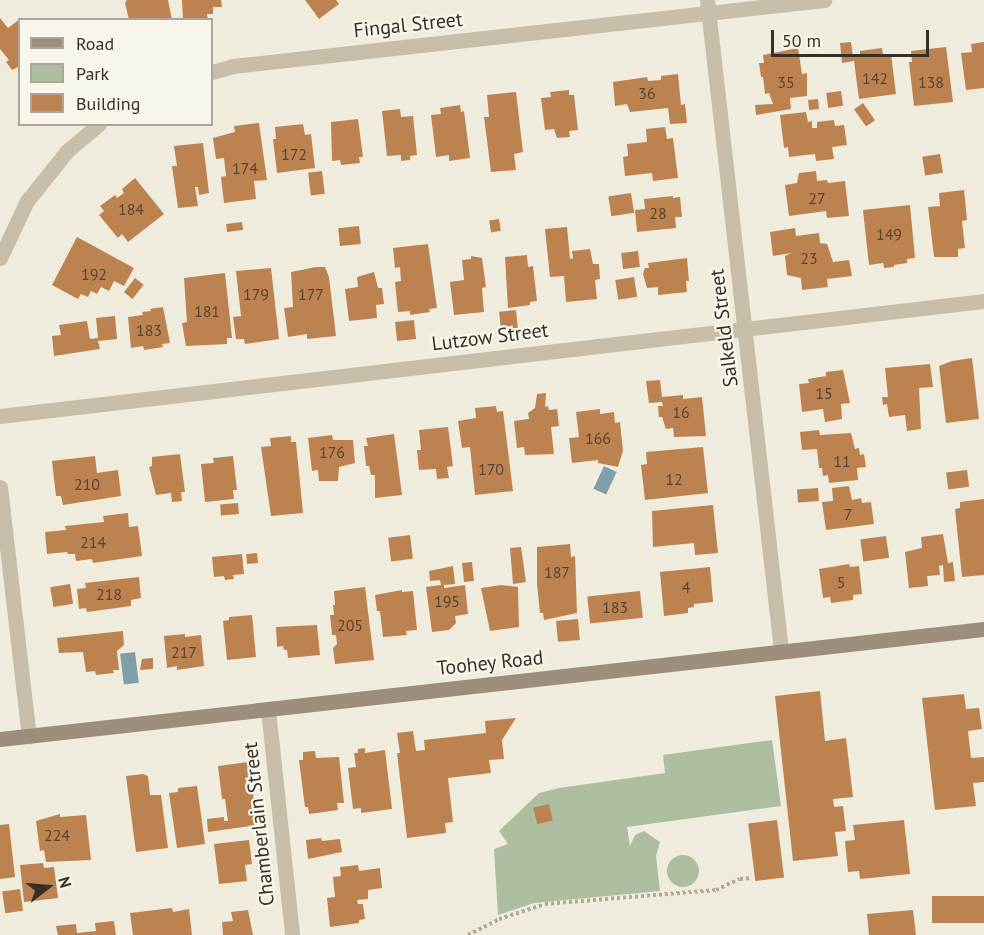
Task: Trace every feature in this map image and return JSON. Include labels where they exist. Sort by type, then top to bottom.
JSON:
[{"type":"main road","name":"Toohey Road","points":[[0,739],[984,628]]},
{"type":"street","name":"Fingal Street","points":[[213,72],[233,66],[708,6],[824,0]]},
{"type":"street","name":"Salkeld Street","points":[[708,6],[781,651]]},
{"type":"street","points":[[0,258],[27,201],[67,151],[97,126]]},
{"type":"street","name":"Lutzow Street","points":[[0,416],[984,301]]},
{"type":"street","points":[[0,487],[29,736]]},
{"type":"street","name":"Chamberlain Street","points":[[268,709],[292,935]]},
{"type":"path","points":[[468,935],[499,919],[545,904],[716,890],[740,879],[750,878]]},
{"type":"green space","points":[[772,740],[781,806],[627,827],[630,846],[635,835],[644,831],[660,842],[656,856],[660,891],[534,903],[498,915],[494,849],[508,844],[499,831],[539,793],[559,788],[665,773],[663,755]]},
{"type":"green space","points":[[683,855],[694,860],[699,871],[694,882],[683,887],[672,882],[667,871],[672,860]]},
{"type":"water","points":[[604,466],[617,472],[606,495],[593,489]]},
{"type":"water","points":[[135,652],[139,683],[124,685],[120,654]]},
{"type":"building","points":[[127,0],[168,0],[172,18],[129,18],[125,3]]},
{"type":"building","points":[[182,0],[221,0],[222,7],[213,7],[213,14],[207,14],[208,18],[183,18]]},
{"type":"building","points":[[305,0],[336,0],[339,4],[319,19]]},
{"type":"building","points":[[0,18],[8,28],[18,20],[18,67],[12,70],[6,62],[9,60],[0,49]]},
{"type":"building","points":[[851,42],[853,57],[860,56],[860,51],[882,48],[883,55],[891,54],[896,94],[859,99],[854,61],[842,63],[840,43]]},
{"type":"building","points":[[984,42],[984,88],[966,90],[961,53],[972,52],[971,44]]},
{"type":"building","points":[[946,47],[953,102],[914,106],[909,62],[912,62],[911,51]]},
{"type":"building","points":[[798,48],[802,74],[807,73],[807,96],[790,98],[791,109],[756,115],[755,105],[773,104],[769,93],[765,94],[763,77],[761,77],[759,63],[764,63],[763,55]]},
{"type":"building","points":[[678,74],[681,105],[685,104],[687,123],[670,124],[668,108],[630,112],[627,104],[615,106],[613,82],[647,77],[648,81],[661,80],[661,76]]},
{"type":"building","points":[[569,90],[569,95],[574,95],[578,130],[569,131],[570,137],[557,138],[554,129],[545,130],[541,98],[551,97],[550,92]]},
{"type":"building","points":[[841,91],[843,106],[828,108],[826,93]]},
{"type":"building","points":[[516,92],[523,152],[514,154],[516,170],[491,172],[484,117],[489,117],[487,95]]},
{"type":"building","points":[[818,99],[819,109],[809,110],[808,100]]},
{"type":"building","points":[[863,103],[875,120],[866,127],[854,109]]},
{"type":"building","points":[[460,105],[461,112],[464,111],[470,158],[449,161],[449,155],[436,157],[431,115],[441,114],[440,108]]},
{"type":"building","points":[[400,109],[401,117],[413,116],[417,155],[410,156],[410,160],[401,161],[401,155],[387,156],[382,111]]},
{"type":"building","points":[[806,112],[808,122],[812,121],[812,128],[817,128],[817,122],[834,120],[835,126],[844,125],[847,145],[832,147],[834,159],[816,161],[815,154],[789,157],[788,147],[784,148],[780,115]]},
{"type":"building","points":[[358,119],[363,157],[359,157],[360,163],[341,165],[340,160],[332,161],[331,122]]},
{"type":"building","points":[[259,123],[267,180],[254,181],[256,199],[224,203],[221,177],[226,176],[224,158],[216,159],[213,138],[235,132],[234,126]]},
{"type":"building","points":[[303,124],[305,135],[311,134],[315,168],[277,173],[273,139],[276,139],[275,127]]},
{"type":"building","points":[[665,127],[667,139],[673,138],[678,178],[653,181],[652,173],[625,176],[623,157],[628,156],[627,144],[647,142],[646,129]]},
{"type":"building","points":[[203,143],[209,193],[199,195],[198,187],[195,187],[198,206],[178,208],[172,166],[177,166],[174,146]]},
{"type":"building","points":[[940,154],[943,173],[925,176],[922,157]]},
{"type":"building","points":[[322,171],[325,194],[311,196],[308,173]]},
{"type":"building","points":[[816,171],[817,181],[827,180],[828,183],[845,181],[849,216],[827,218],[826,211],[789,216],[785,185],[797,183],[799,173]]},
{"type":"building","points":[[135,178],[164,214],[128,242],[122,234],[118,238],[99,215],[104,211],[100,206],[115,195],[117,198],[124,193],[122,189]]},
{"type":"building","points":[[964,190],[967,220],[962,221],[965,248],[958,249],[958,257],[934,257],[928,207],[940,206],[939,193]]},
{"type":"building","points":[[631,193],[634,213],[611,216],[608,197]]},
{"type":"building","points":[[673,196],[673,198],[680,197],[682,217],[675,217],[676,228],[637,232],[635,210],[645,209],[644,199]]},
{"type":"building","points":[[910,205],[915,258],[907,259],[907,263],[894,265],[894,267],[884,268],[883,263],[869,265],[863,210]]},
{"type":"building","points":[[499,219],[501,231],[491,232],[489,221]]},
{"type":"building","points":[[242,222],[243,230],[227,232],[226,224]]},
{"type":"building","points":[[359,226],[361,244],[340,246],[338,228]]},
{"type":"building","points":[[567,227],[570,259],[573,258],[572,251],[590,249],[593,264],[599,264],[600,279],[595,280],[597,299],[566,302],[564,276],[550,277],[545,229]]},
{"type":"building","points":[[795,228],[796,236],[819,233],[820,243],[827,244],[833,262],[849,260],[852,276],[827,279],[828,287],[802,290],[801,278],[787,275],[785,256],[791,253],[773,256],[770,232]]},
{"type":"building","points":[[77,237],[134,268],[124,286],[114,281],[109,291],[101,287],[97,294],[91,291],[88,297],[81,294],[78,299],[52,285]]},
{"type":"building","points":[[428,244],[437,308],[429,309],[430,312],[410,315],[410,311],[398,312],[395,282],[401,281],[400,267],[395,268],[393,248]]},
{"type":"building","points":[[638,251],[640,267],[623,269],[621,253]]},
{"type":"building","points":[[527,255],[528,267],[533,266],[537,301],[530,302],[530,305],[508,308],[505,257]]},
{"type":"building","points":[[471,256],[482,258],[486,287],[482,288],[484,312],[454,315],[450,282],[464,280],[462,260],[471,259]]},
{"type":"building","points":[[687,258],[689,281],[686,281],[687,292],[658,295],[658,287],[647,288],[643,274],[645,268],[649,268],[648,263]]},
{"type":"building","points":[[325,267],[329,277],[336,336],[307,339],[307,334],[288,337],[284,308],[293,307],[291,272]]},
{"type":"building","points":[[271,268],[279,339],[245,344],[244,339],[236,339],[233,317],[241,316],[236,271]]},
{"type":"building","points":[[374,272],[378,288],[382,288],[384,304],[376,305],[377,318],[349,321],[345,289],[358,287],[357,277]]},
{"type":"building","points":[[225,273],[232,338],[227,338],[227,344],[186,346],[182,323],[187,322],[184,278]]},
{"type":"building","points":[[634,277],[637,297],[618,300],[615,280]]},
{"type":"building","points":[[135,278],[144,285],[133,299],[124,292]]},
{"type":"building","points":[[163,307],[170,343],[162,344],[163,347],[144,350],[143,346],[131,348],[128,317],[143,315],[142,312]]},
{"type":"building","points":[[516,310],[518,329],[501,331],[499,312]]},
{"type":"building","points":[[115,316],[117,339],[98,341],[100,349],[54,356],[52,336],[61,335],[59,325],[87,321],[90,339],[98,338],[96,318]]},
{"type":"building","points":[[414,320],[416,339],[397,341],[395,322]]},
{"type":"building","points":[[972,358],[979,419],[946,423],[939,366]]},
{"type":"building","points":[[930,364],[933,387],[919,388],[921,429],[907,431],[905,415],[889,417],[887,404],[883,405],[882,397],[888,397],[885,368]]},
{"type":"building","points":[[843,370],[850,403],[841,404],[842,419],[825,422],[823,409],[802,412],[799,384],[809,383],[808,379],[826,376],[826,372]]},
{"type":"building","points":[[660,380],[662,397],[683,395],[683,399],[702,397],[706,436],[674,437],[673,428],[666,429],[662,417],[659,417],[658,406],[663,406],[662,402],[649,403],[646,381]]},
{"type":"building","points":[[546,393],[545,407],[548,406],[549,410],[557,409],[559,426],[551,427],[554,454],[525,455],[524,447],[517,448],[514,421],[529,419],[528,413],[535,408],[537,394]]},
{"type":"building","points":[[496,406],[497,412],[503,411],[513,491],[475,495],[470,447],[462,448],[458,421],[476,418],[475,408]]},
{"type":"building","points":[[600,409],[600,414],[614,412],[615,423],[620,422],[623,451],[618,467],[598,463],[598,460],[572,463],[569,438],[579,437],[576,412]]},
{"type":"building","points":[[448,427],[453,466],[447,467],[449,478],[437,479],[436,469],[419,470],[417,450],[421,450],[419,430]]},
{"type":"building","points":[[819,430],[820,435],[851,433],[855,449],[859,448],[860,455],[864,454],[866,467],[857,468],[858,480],[829,483],[828,475],[823,476],[822,468],[819,468],[817,449],[802,450],[800,432]]},
{"type":"building","points":[[394,434],[402,495],[375,498],[375,475],[371,475],[369,466],[366,466],[364,446],[368,446],[366,438]]},
{"type":"building","points":[[332,435],[333,440],[353,440],[355,463],[339,467],[338,481],[319,481],[318,470],[312,471],[308,438]]},
{"type":"building","points":[[291,436],[291,442],[296,442],[303,513],[271,516],[261,447],[271,446],[270,438]]},
{"type":"building","points":[[703,447],[708,493],[645,500],[641,465],[647,464],[646,452]]},
{"type":"building","points":[[180,454],[185,492],[181,492],[182,501],[172,502],[171,493],[156,495],[149,467],[152,466],[152,457]]},
{"type":"building","points":[[95,456],[97,473],[118,470],[121,496],[63,505],[61,496],[56,496],[52,461]]},
{"type":"building","points":[[233,456],[237,490],[233,490],[234,499],[205,502],[201,464],[214,463],[213,458]]},
{"type":"building","points":[[967,470],[969,487],[948,489],[946,473]]},
{"type":"building","points":[[849,486],[852,500],[861,498],[862,503],[871,502],[874,524],[826,530],[822,502],[833,501],[832,488]]},
{"type":"building","points":[[818,488],[819,501],[798,502],[797,489]]},
{"type":"building","points":[[984,499],[984,575],[962,577],[955,509],[960,508],[960,502]]},
{"type":"building","points":[[238,503],[239,514],[221,516],[220,505]]},
{"type":"building","points":[[713,505],[718,553],[695,555],[694,543],[653,547],[652,511]]},
{"type":"building","points":[[128,513],[129,527],[138,526],[142,556],[93,563],[92,559],[76,561],[75,554],[67,552],[47,554],[45,532],[66,530],[65,526],[104,522],[103,516]]},
{"type":"building","points":[[943,534],[948,563],[953,562],[955,581],[944,582],[943,565],[939,566],[940,575],[927,576],[928,586],[909,588],[905,552],[922,548],[921,537]]},
{"type":"building","points":[[410,535],[413,559],[391,562],[388,538]]},
{"type":"building","points":[[886,536],[889,558],[863,561],[860,540]]},
{"type":"building","points":[[570,544],[571,557],[575,556],[577,613],[544,620],[543,613],[540,613],[537,584],[537,547]]},
{"type":"building","points":[[521,547],[526,582],[513,584],[510,548]]},
{"type":"building","points":[[257,553],[258,563],[247,564],[246,554]]},
{"type":"building","points":[[242,554],[244,574],[233,575],[234,579],[225,580],[224,576],[214,577],[212,557]]},
{"type":"building","points":[[472,562],[474,581],[464,582],[462,563]]},
{"type":"building","points":[[849,564],[850,567],[859,566],[862,594],[853,595],[853,600],[831,603],[830,597],[823,598],[819,569]]},
{"type":"building","points":[[453,566],[455,584],[444,585],[444,588],[465,585],[468,614],[455,616],[456,623],[449,630],[432,632],[426,587],[441,585],[440,580],[430,581],[429,571]]},
{"type":"building","points":[[710,567],[713,602],[694,604],[694,607],[688,608],[688,613],[664,616],[660,572]]},
{"type":"building","points":[[139,577],[141,598],[131,600],[131,606],[87,612],[86,608],[79,609],[77,589],[86,588],[85,583]]},
{"type":"building","points":[[70,584],[73,604],[53,607],[50,587]]},
{"type":"building","points":[[501,585],[518,587],[519,627],[490,631],[481,588]]},
{"type":"building","points":[[365,587],[374,660],[335,664],[333,648],[337,644],[336,635],[332,635],[330,615],[334,615],[334,591]]},
{"type":"building","points":[[402,590],[402,592],[413,591],[417,630],[406,631],[407,635],[383,637],[380,611],[377,611],[375,595]]},
{"type":"building","points":[[640,591],[643,618],[590,623],[587,597]]},
{"type":"building","points":[[252,615],[256,657],[227,660],[223,621],[229,620],[229,617]]},
{"type":"building","points":[[578,619],[580,640],[558,642],[556,621]]},
{"type":"building","points":[[317,625],[320,655],[288,658],[287,650],[284,650],[283,646],[277,647],[276,627]]},
{"type":"building","points":[[123,631],[124,645],[117,651],[119,670],[113,670],[114,673],[96,675],[95,671],[86,672],[83,652],[59,653],[57,638]]},
{"type":"building","points":[[185,634],[185,637],[201,635],[204,666],[177,670],[177,666],[167,668],[164,636]]},
{"type":"building","points":[[153,658],[153,669],[140,670],[142,659]]},
{"type":"building","points":[[820,691],[825,741],[846,738],[853,797],[833,799],[834,807],[843,806],[846,831],[835,832],[838,856],[793,861],[775,696]]},
{"type":"building","points":[[964,694],[966,709],[979,708],[982,729],[968,731],[971,758],[984,757],[984,782],[973,783],[976,806],[935,810],[922,698]]},
{"type":"building","points":[[516,718],[502,740],[504,759],[489,760],[491,773],[448,778],[453,822],[445,823],[446,833],[407,838],[397,753],[400,753],[397,733],[413,731],[416,751],[425,750],[424,740],[486,733],[485,721]]},
{"type":"building","points":[[365,748],[365,753],[385,750],[392,809],[361,813],[361,808],[353,809],[348,768],[356,767],[354,753],[358,753],[358,749]]},
{"type":"building","points":[[315,751],[316,758],[339,757],[344,803],[337,803],[338,810],[309,814],[308,807],[305,807],[299,760],[303,760],[303,752]]},
{"type":"building","points":[[249,762],[257,825],[208,832],[207,819],[224,817],[224,821],[228,821],[225,799],[222,799],[218,766]]},
{"type":"building","points":[[143,774],[148,776],[150,795],[161,795],[168,848],[136,852],[126,776]]},
{"type":"building","points":[[197,786],[205,844],[177,848],[169,793],[178,792],[178,788]]},
{"type":"building","points":[[549,804],[553,821],[537,824],[533,808]]},
{"type":"building","points":[[60,814],[60,817],[86,815],[91,860],[46,862],[44,850],[40,851],[36,821]]},
{"type":"building","points":[[777,820],[784,878],[755,881],[748,824]]},
{"type":"building","points":[[904,820],[910,874],[860,879],[859,871],[848,872],[845,841],[855,840],[853,825]]},
{"type":"building","points":[[9,824],[15,877],[0,879],[0,825]]},
{"type":"building","points":[[321,838],[322,841],[340,839],[342,852],[308,859],[306,840]]},
{"type":"building","points":[[249,840],[252,864],[245,865],[247,881],[219,884],[214,844]]},
{"type":"building","points":[[43,863],[44,868],[54,867],[58,898],[24,902],[20,865]]},
{"type":"building","points":[[358,865],[359,871],[380,868],[382,888],[368,890],[368,899],[357,900],[358,904],[363,904],[365,919],[359,920],[359,923],[330,927],[327,898],[335,897],[333,877],[341,876],[340,867]]},
{"type":"building","points":[[20,889],[23,911],[5,913],[2,892]]},
{"type":"building","points":[[932,896],[984,896],[984,923],[932,923]]},
{"type":"building","points":[[172,908],[173,912],[189,909],[192,935],[133,935],[130,913]]},
{"type":"building","points":[[248,910],[253,935],[223,935],[222,922],[233,921],[231,912]]},
{"type":"building","points":[[913,910],[916,935],[869,935],[867,914]]},
{"type":"building","points":[[114,921],[116,935],[58,935],[56,926],[76,924],[77,933],[96,931],[95,923]]}]
